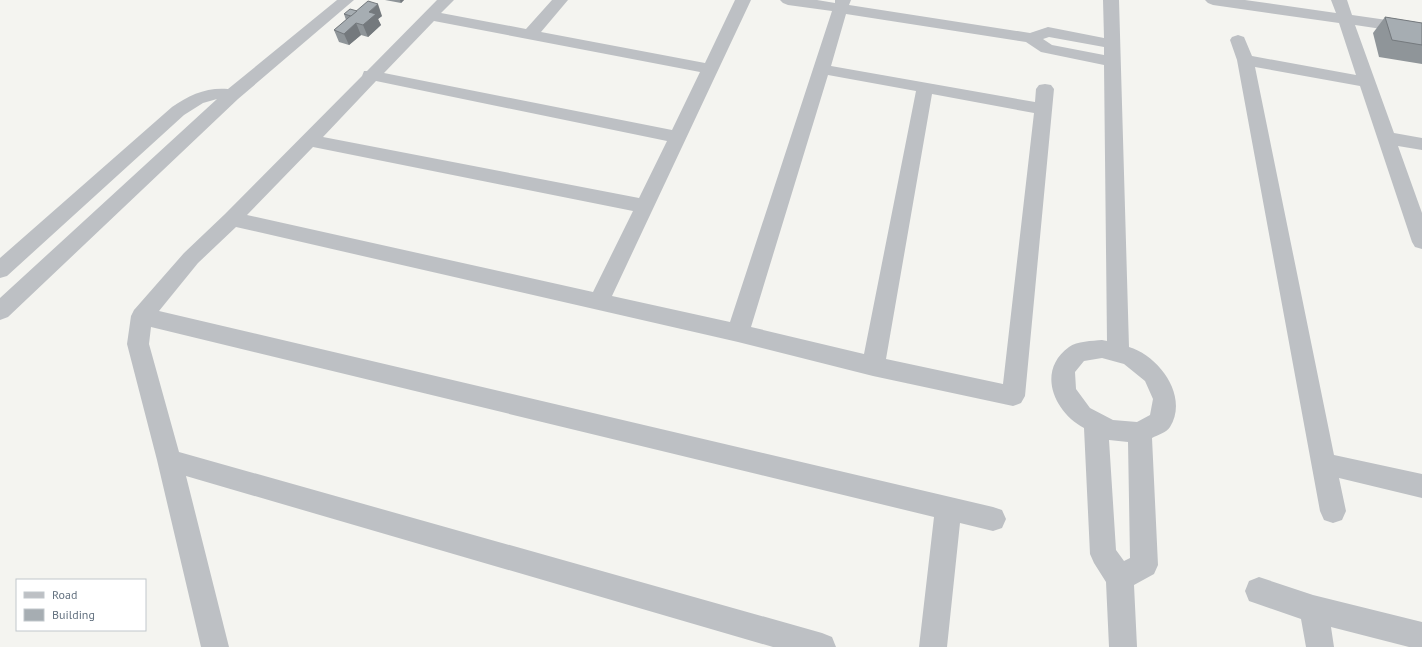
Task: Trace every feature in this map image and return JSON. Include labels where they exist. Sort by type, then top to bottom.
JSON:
[{"type":"street","points":[[0,311],[232,95],[346,0]]},
{"type":"street","points":[[214,647],[169,460],[138,344],[142,316],[191,258],[232,219],[370,76],[446,0]]},
{"type":"street","points":[[530,35],[560,0]]},
{"type":"street","points":[[599,302],[743,0]]},
{"type":"street","points":[[788,0],[842,4],[1031,38],[1047,49],[1112,53]]},
{"type":"street","points":[[1111,0],[1118,353]]},
{"type":"street","points":[[1213,0],[1422,30]]},
{"type":"street","points":[[1339,0],[1422,242]]},
{"type":"street","points":[[738,333],[842,4]]},
{"type":"street","points":[[430,16],[710,69]]},
{"type":"street","points":[[1238,40],[1245,60],[1326,464],[1333,511]]},
{"type":"street","points":[[1245,60],[1368,82]]},
{"type":"street","points":[[232,219],[738,333],[873,366],[1013,396],[1044,99],[925,88],[821,69]]},
{"type":"street","points":[[370,76],[678,137]]},
{"type":"street","points":[[873,366],[925,88]]},
{"type":"street","points":[[0,270],[178,111],[192,101],[207,95],[219,93],[232,95]]},
{"type":"street","points":[[1387,138],[1422,144]]},
{"type":"street","points":[[308,140],[645,206]]},
{"type":"street","points":[[142,316],[993,519]]},
{"type":"street","points":[[1102,349],[1118,353],[1131,357],[1154,375],[1166,399],[1161,421],[1140,432],[1110,430],[1096,423],[1082,415],[1064,392],[1063,369],[1077,353],[1102,349]]},
{"type":"street","points":[[1096,423],[1102,554],[1120,578],[1123,647]]},
{"type":"street","points":[[1120,578],[1144,565],[1140,432]]},
{"type":"street","points":[[169,460],[822,647]]},
{"type":"street","points":[[1326,464],[1422,486]]},
{"type":"street","points":[[933,647],[948,509]]},
{"type":"street","points":[[1259,591],[1313,609],[1422,636]]},
{"type":"street","points":[[1313,609],[1320,647]]},
{"type":"building","points":[[368,1],[378,4],[369,12],[376,14],[363,25],[356,23],[344,34],[334,30]]},
{"type":"building","points":[[350,9],[357,11],[351,16],[344,14]]},
{"type":"building","points":[[1385,17],[1422,23],[1422,45],[1392,40]]}]
